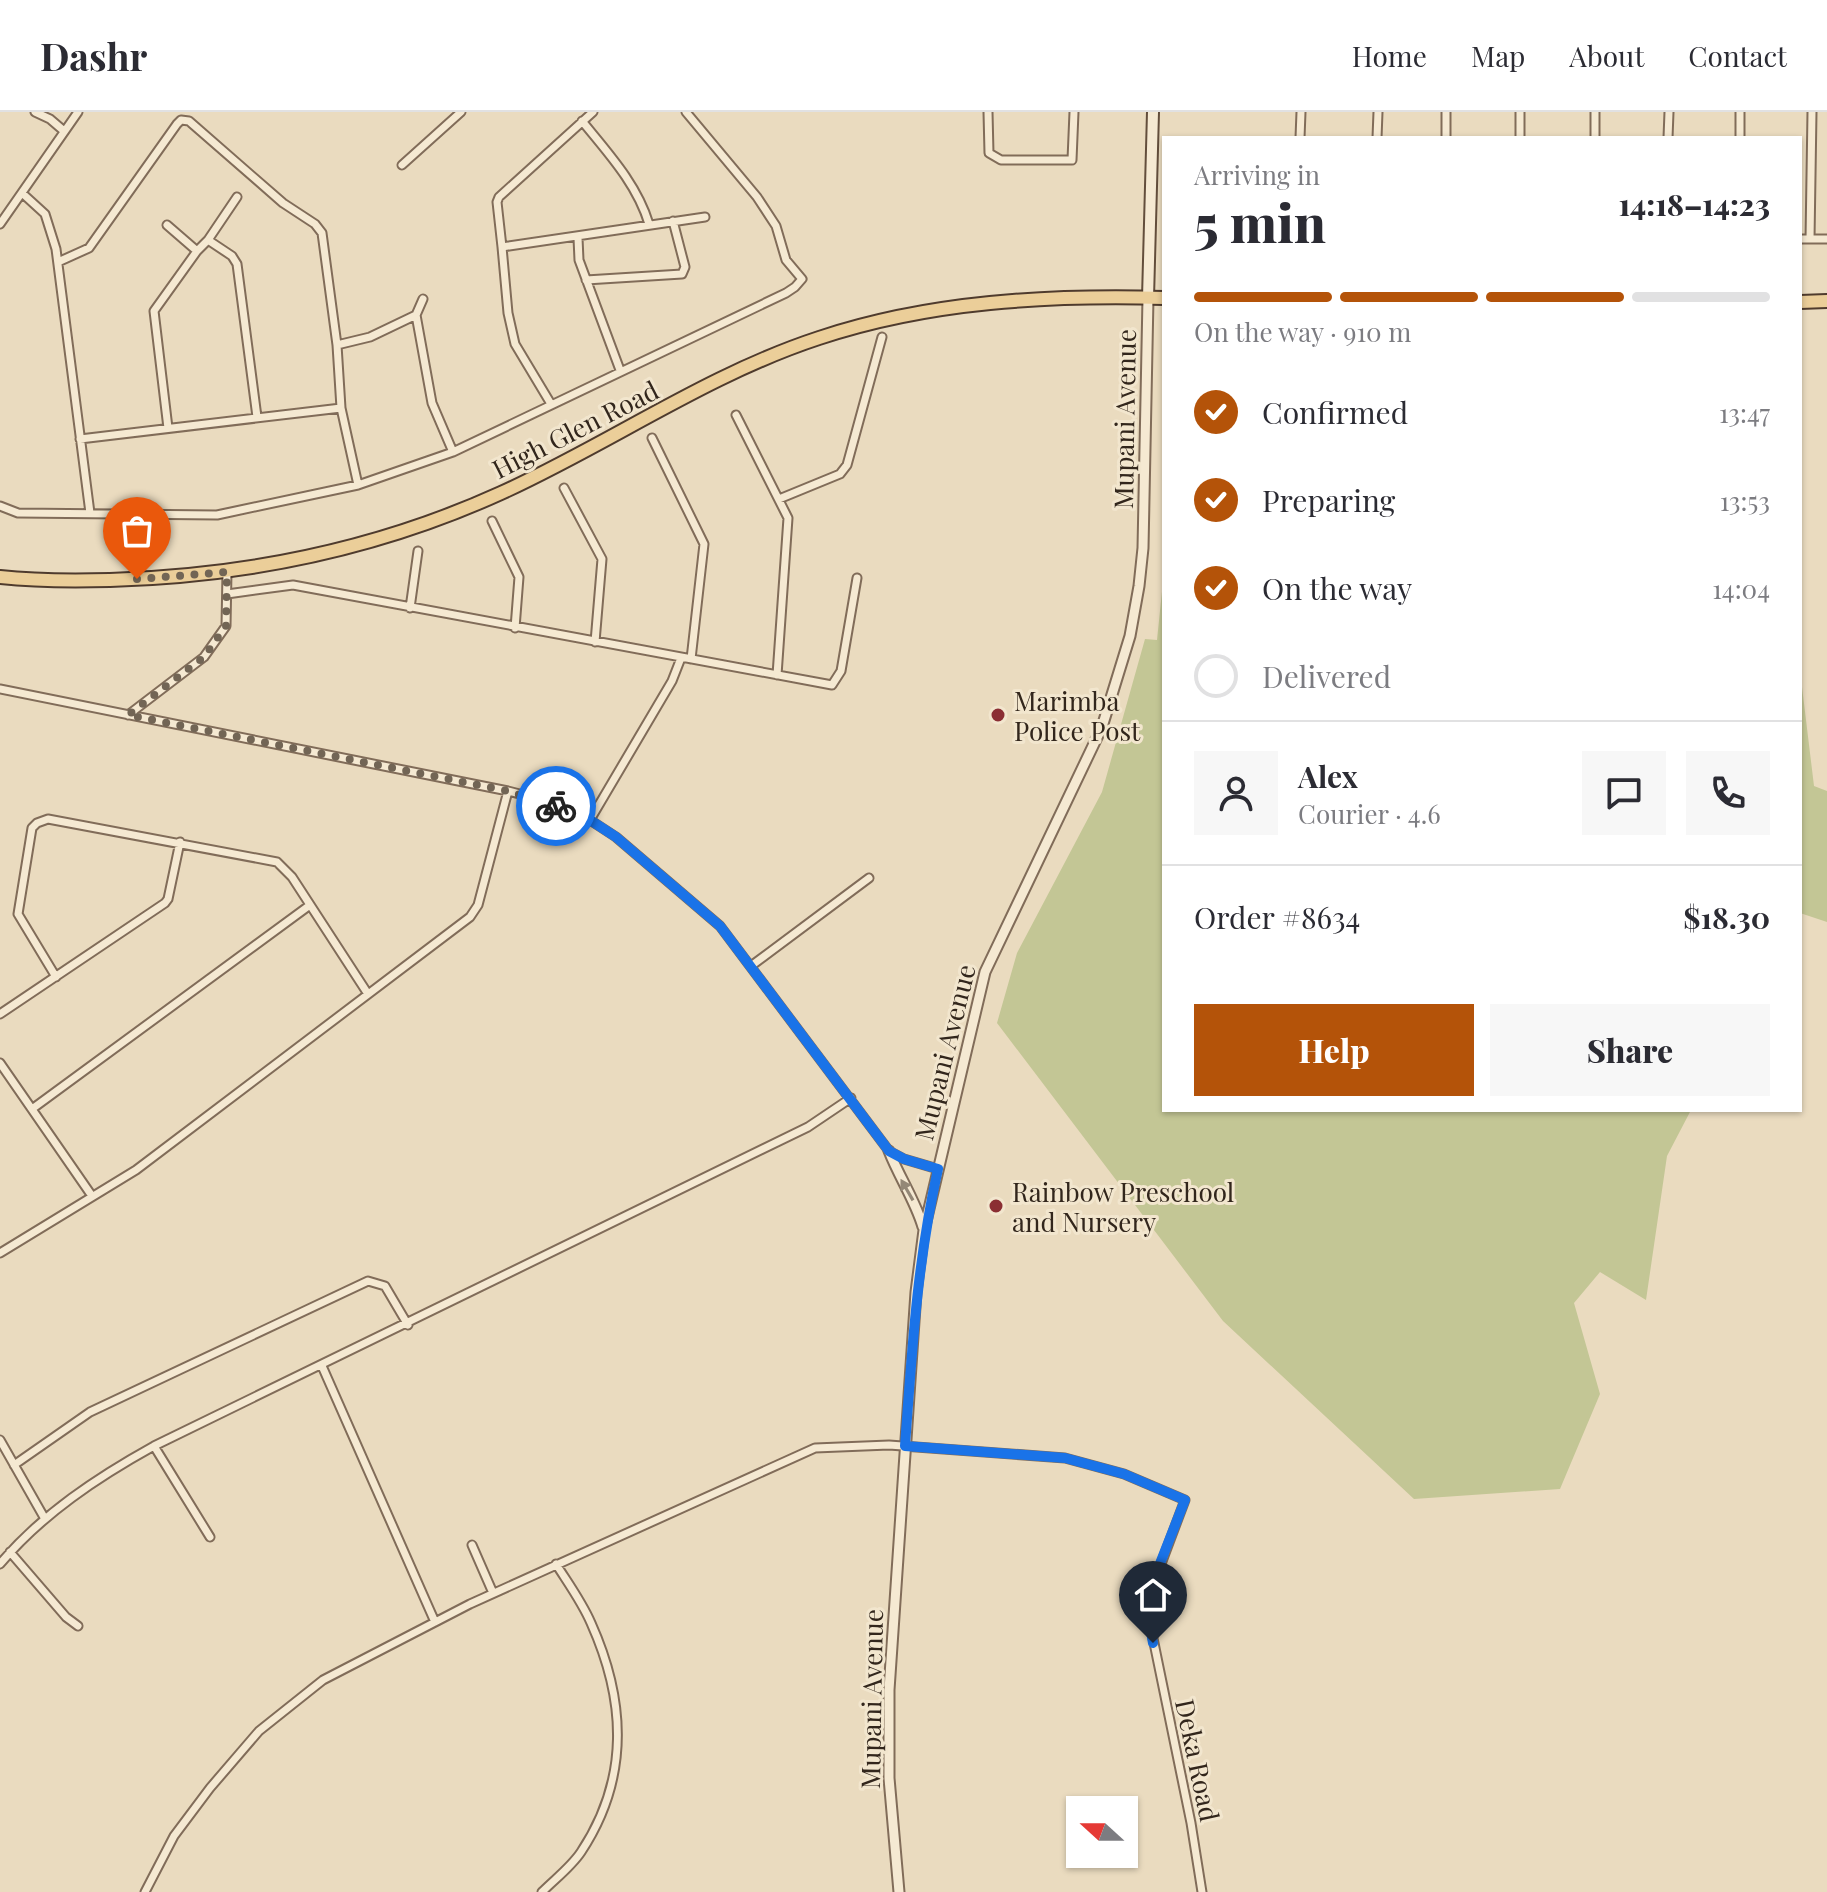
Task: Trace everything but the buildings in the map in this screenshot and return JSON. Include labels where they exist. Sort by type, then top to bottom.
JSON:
[{"type":"main road","points":[[1148,298],[1153,112]]},
{"type":"main road","name":"High Glen Road","points":[[0,577],[107,580],[227,572],[298,561],[410,529],[501,493],[736,370],[819,338],[861,326],[965,306],[1053,298],[1162,298]]},
{"type":"main road","points":[[1802,302],[1827,301]]},
{"type":"street","points":[[35,112],[64,131]]},
{"type":"street","points":[[0,224],[78,112]]},
{"type":"street","points":[[402,165],[461,112]]},
{"type":"street","points":[[551,404],[515,344],[508,313],[497,202],[593,112]]},
{"type":"street","points":[[0,506],[18,513],[217,515],[358,485],[453,452],[775,299],[802,279],[786,260],[776,226],[757,197],[686,112]]},
{"type":"street","points":[[988,112],[989,153],[1001,160],[1072,160],[1074,112]]},
{"type":"street","points":[[1300,136],[1301,112]]},
{"type":"street","points":[[1377,136],[1378,112]]},
{"type":"street","points":[[1446,112],[1446,136]]},
{"type":"street","points":[[1520,112],[1520,136]]},
{"type":"street","points":[[1595,112],[1595,136]]},
{"type":"street","points":[[1668,136],[1669,112]]},
{"type":"street","points":[[1740,112],[1740,136]]},
{"type":"street","points":[[1810,239],[1812,112]]},
{"type":"street","points":[[58,262],[89,248],[177,124],[187,120],[283,203],[320,228],[324,238],[337,345],[341,408],[358,485]]},
{"type":"street","points":[[582,121],[628,179],[645,209],[649,224]]},
{"type":"street","points":[[22,193],[45,214],[52,233],[90,513]]},
{"type":"street","points":[[168,428],[154,311],[237,197]]},
{"type":"street","points":[[502,247],[705,217]]},
{"type":"street","points":[[586,280],[682,274],[685,267],[673,221]]},
{"type":"street","points":[[167,225],[197,251]]},
{"type":"street","points":[[578,238],[577,253],[620,370]]},
{"type":"street","points":[[1802,239],[1827,239]]},
{"type":"street","points":[[208,240],[232,256],[237,264],[257,417]]},
{"type":"street","name":"Mupani Avenue","points":[[899,1892],[889,1778],[889,1690],[916,1292],[924,1230],[985,972],[1096,741],[1130,636],[1143,548],[1148,298]]},
{"type":"street","points":[[423,299],[416,315],[432,403],[453,452]]},
{"type":"street","points":[[337,345],[370,337],[416,315]]},
{"type":"street","points":[[779,499],[840,474],[847,465],[882,337]]},
{"type":"street","points":[[80,439],[341,408]]},
{"type":"street","points":[[736,415],[788,518],[777,675]]},
{"type":"street","points":[[652,438],[704,544],[691,659]]},
{"type":"street","points":[[564,488],[602,559],[595,642]]},
{"type":"street","points":[[492,521],[519,577],[515,628]]},
{"type":"street","points":[[410,608],[418,551]]},
{"type":"street","points":[[128,715],[204,657],[226,626],[227,572]]},
{"type":"street","points":[[227,594],[293,585],[832,685],[837,679],[857,578]]},
{"type":"street","points":[[590,820],[672,681],[681,658]]},
{"type":"street","points":[[0,689],[508,791],[539,799],[590,820],[616,837],[720,926],[889,1151],[918,1209],[924,1230]]},
{"type":"street","points":[[0,1253],[136,1170],[470,917],[478,905],[508,791]]},
{"type":"street","points":[[56,977],[18,914],[32,828],[37,823],[54,819],[277,862],[292,877],[368,994]]},
{"type":"street","points":[[0,1014],[165,903],[180,842]]},
{"type":"street","points":[[751,966],[869,878]]},
{"type":"street","points":[[32,1109],[310,905]]},
{"type":"street","points":[[0,1063],[92,1196]]},
{"type":"street","points":[[0,1564],[45,1519],[104,1474],[154,1446],[408,1325],[808,1127],[851,1098]]},
{"type":"street","points":[[889,1151],[938,1169]]},
{"type":"street","points":[[14,1465],[90,1412],[368,1281],[385,1286],[408,1325]]},
{"type":"street","points":[[322,1366],[435,1622]]},
{"type":"street","points":[[0,1440],[45,1519]]},
{"type":"street","points":[[154,1446],[210,1537]]},
{"type":"street","points":[[145,1892],[174,1836],[210,1788],[259,1731],[323,1680],[493,1593],[815,1448],[905,1446]]},
{"type":"street","name":"Deka Road","points":[[905,1446],[1065,1458],[1112,1469],[1185,1500],[1146,1604],[1202,1892]]},
{"type":"street","points":[[472,1545],[493,1593]]},
{"type":"street","points":[[10,1552],[66,1617],[78,1626]]},
{"type":"street","points":[[542,1892],[579,1855],[598,1822],[611,1783],[620,1740],[608,1667],[590,1620],[556,1564]]},
{"type":"green space","points":[[1162,591],[1162,1112],[1690,1112],[1667,1156],[1646,1300],[1600,1272],[1574,1303],[1600,1394],[1560,1489],[1414,1499],[1223,1321],[997,1023],[1017,953],[1102,792],[1145,639],[1157,640]]},
{"type":"green space","points":[[1802,687],[1814,786],[1827,791],[1827,922],[1802,914]]},
{"type":"way so far","points":[[137,579],[227,572],[226,626],[204,657],[128,715],[508,791],[556,806]]},
{"type":"place","name":"Marimba Police Post","points":[[998,715]]},
{"type":"place","name":"Rainbow Preschool and Nursery","points":[[996,1206]]},
{"type":"route","points":[[556,806],[590,820],[616,837],[720,926],[889,1151],[938,1169],[924,1230],[916,1292],[905,1446],[1065,1458],[1100,1465],[1185,1500],[1148,1594],[1147,1614],[1153,1643]]}]
